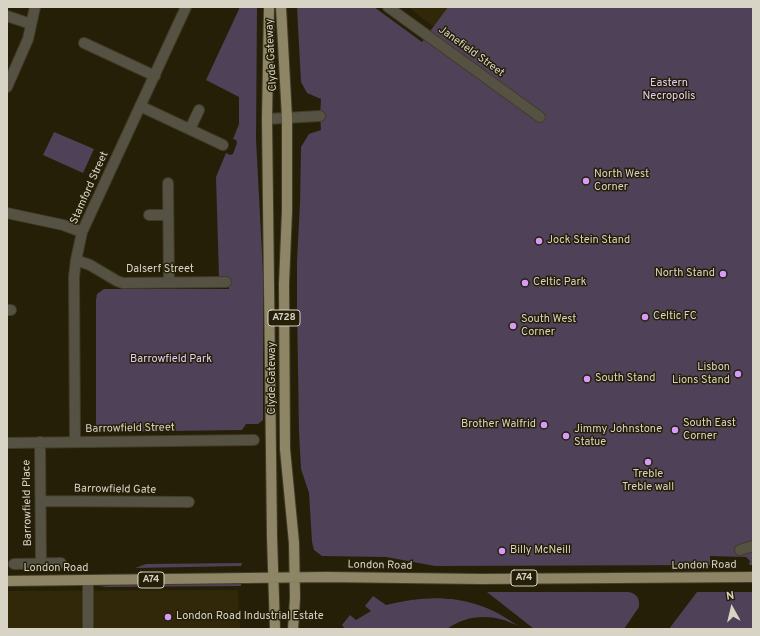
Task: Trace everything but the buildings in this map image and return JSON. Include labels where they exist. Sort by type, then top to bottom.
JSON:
[{"type":"main road","name":"Clyde Gateway","points":[[269,7],[267,119],[275,629]]},
{"type":"main road","name":"Clyde Gateway","points":[[282,7],[287,118],[287,211],[284,284],[285,449],[294,543],[293,629]]},
{"type":"main road","name":"London Road","points":[[7,581],[274,578],[493,579],[753,577]]},
{"type":"street","points":[[7,87],[28,39],[35,7]]},
{"type":"street","name":"Stamford Street","points":[[75,442],[74,277],[82,232],[186,7]]},
{"type":"street","name":"Janefield Street","points":[[388,7],[540,117]]},
{"type":"street","points":[[7,16],[31,24]]},
{"type":"street","points":[[84,43],[155,76]]},
{"type":"street","points":[[140,106],[223,145]]},
{"type":"street","points":[[190,129],[199,110]]},
{"type":"street","points":[[267,119],[320,116]]},
{"type":"street","points":[[168,183],[169,283]]},
{"type":"street","points":[[7,213],[82,232]]},
{"type":"street","points":[[150,215],[168,214]]},
{"type":"street","name":"Dalserf Street","points":[[76,260],[90,265],[117,281],[123,282],[226,282]]},
{"type":"street","name":"Barrowfield Street","points":[[7,442],[254,440]]},
{"type":"street","name":"Barrowfield Place","points":[[40,442],[41,563]]},
{"type":"street","name":"Barrowfield Gate","points":[[41,501],[189,502]]},
{"type":"street","points":[[740,550],[753,546]]},
{"type":"street","points":[[14,564],[61,563]]},
{"type":"street","points":[[88,581],[88,629]]},
{"type":"shaded area","points":[[408,7],[448,7],[434,27]]},
{"type":"shaded area","points":[[238,590],[240,629],[7,629],[7,591]]},
{"type":"green space","name":"Barrowfield Park","points":[[240,7],[257,7],[256,139],[263,273],[263,420],[258,424],[246,424],[242,430],[96,432],[97,294],[104,289],[229,289],[228,277],[219,277],[216,177],[226,153],[230,155],[233,154],[237,143],[236,140],[233,139],[239,124],[239,97],[206,80]]},
{"type":"green space","name":"Celtic Park","points":[[297,7],[374,7],[422,42],[448,7],[753,7],[753,565],[749,565],[750,561],[746,557],[710,556],[710,565],[435,566],[386,557],[322,556],[314,550],[312,542],[309,493],[301,469],[299,432],[297,261],[301,147],[309,134],[321,130],[321,99],[307,93],[301,82]]},
{"type":"green space","points":[[54,132],[94,149],[83,173],[43,155]]},
{"type":"green space","points":[[242,563],[241,566],[135,568],[146,564]]},
{"type":"green space","points":[[241,581],[241,586],[100,587],[123,583]]},
{"type":"green space","points":[[487,592],[628,592],[637,596],[639,607],[624,629],[534,629]]},
{"type":"green space","points":[[697,592],[753,592],[753,629],[669,629]]},
{"type":"green space","points":[[373,596],[386,605],[421,599],[454,599],[487,608],[518,626],[500,619],[482,617],[464,620],[447,629],[345,629],[342,625],[350,615],[356,620],[371,611],[365,606]]},
{"type":"place","name":"North West Corner","points":[[586,181]]},
{"type":"place","name":"Jock Stein Stand","points":[[539,241]]},
{"type":"place","name":"North Stand","points":[[723,274]]},
{"type":"place","name":"Celtic Park","points":[[525,283]]},
{"type":"place","name":"Celtic FC","points":[[645,317]]},
{"type":"place","name":"South West Corner","points":[[513,326]]},
{"type":"place","name":"Lisbon Lions Stand","points":[[738,374]]},
{"type":"place","name":"South Stand","points":[[587,379]]},
{"type":"place","name":"Brother Walfrid","points":[[544,425]]},
{"type":"place","name":"South East Corner","points":[[675,430]]},
{"type":"place","name":"Jimmy Johnstone Statue","points":[[566,436]]},
{"type":"place","name":"Treble Treble wall","points":[[648,462]]},
{"type":"place","name":"Billy McNeill","points":[[502,551]]},
{"type":"place","name":"London Road Industrial Estate","points":[[168,617]]},
{"type":"park label","name":"Eastern Necropolis","points":[[669,90]]}]
